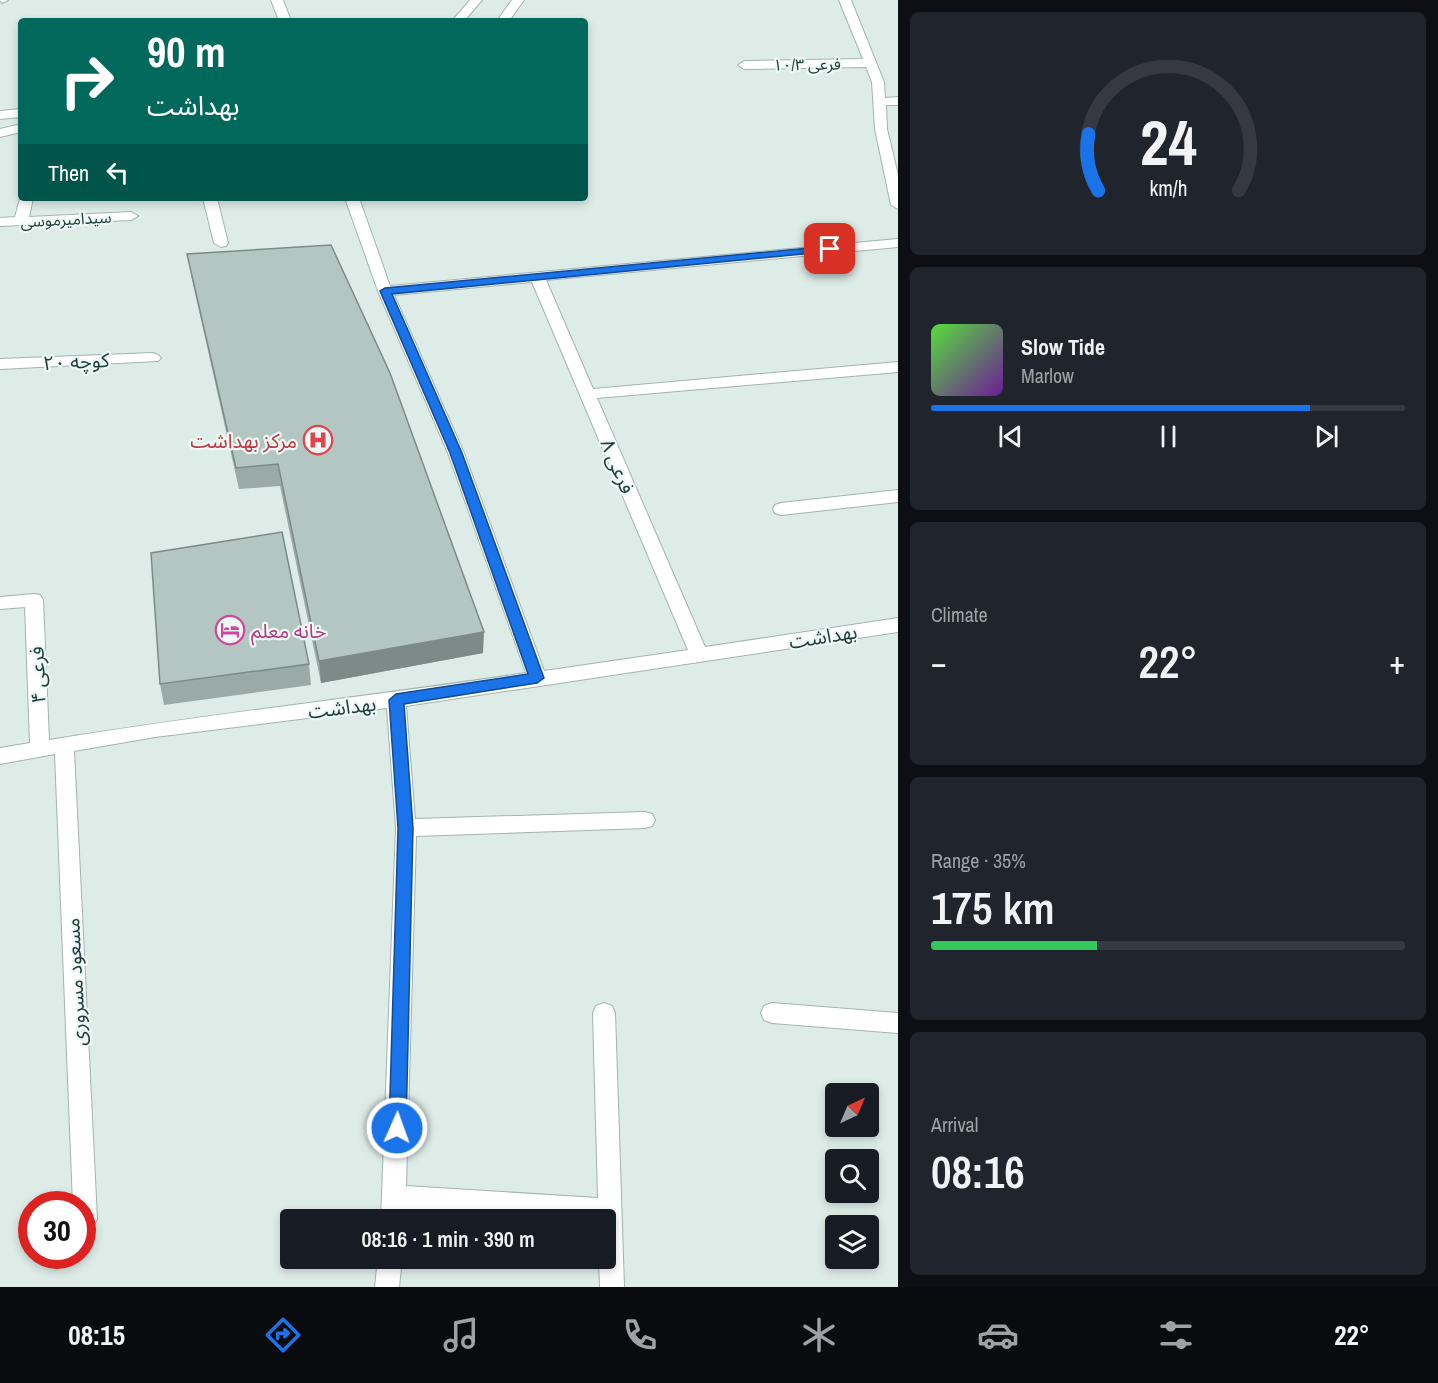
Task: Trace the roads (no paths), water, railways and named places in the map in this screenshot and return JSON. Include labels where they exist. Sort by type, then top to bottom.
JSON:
[{"type":"street","points":[[277,0],[284,18]]},
{"type":"street","points":[[461,18],[476,0]]},
{"type":"street","points":[[505,18],[518,0]]},
{"type":"street","points":[[845,0],[878,82],[881,129],[898,205]]},
{"type":"street","name":"فرعی ۱۰/۳","points":[[744,65],[870,63]]},
{"type":"street","points":[[879,102],[898,101]]},
{"type":"street","points":[[0,115],[18,113]]},
{"type":"street","points":[[0,133],[18,129]]},
{"type":"street","points":[[21,221],[25,201]]},
{"type":"street","points":[[211,201],[221,243]]},
{"type":"street","points":[[353,201],[385,291],[456,453],[537,678]]},
{"type":"street","name":"سیدامیرموسی","points":[[0,222],[131,216]]},
{"type":"street","points":[[385,291],[898,243]]},
{"type":"street","name":"فرعی ۸","points":[[537,277],[699,655]]},
{"type":"street","name":"کوچه ۲۰","points":[[0,364],[153,358]]},
{"type":"street","points":[[588,394],[898,367]]},
{"type":"street","points":[[781,509],[898,496]]},
{"type":"street","name":"فرعی ۴","points":[[0,603],[34,600],[40,750]]},
{"type":"street","name":"بهداشت","points":[[0,756],[155,730],[396,700],[898,625]]},
{"type":"street","points":[[396,700],[406,828],[394,1208],[466,1209]]},
{"type":"street","name":"مسعود مسروری","points":[[64,746],[84,1191]]},
{"type":"street","points":[[406,828],[645,820]]},
{"type":"street","points":[[604,1013],[610,1209]]},
{"type":"street","points":[[772,1013],[898,1023]]},
{"type":"street","points":[[387,1287],[389,1269]]},
{"type":"street","points":[[612,1269],[612,1287]]},
{"type":"place","name":"مرکز بهداشت","points":[[318,440]]},
{"type":"place","name":"خانه معلم","points":[[230,630]]}]
